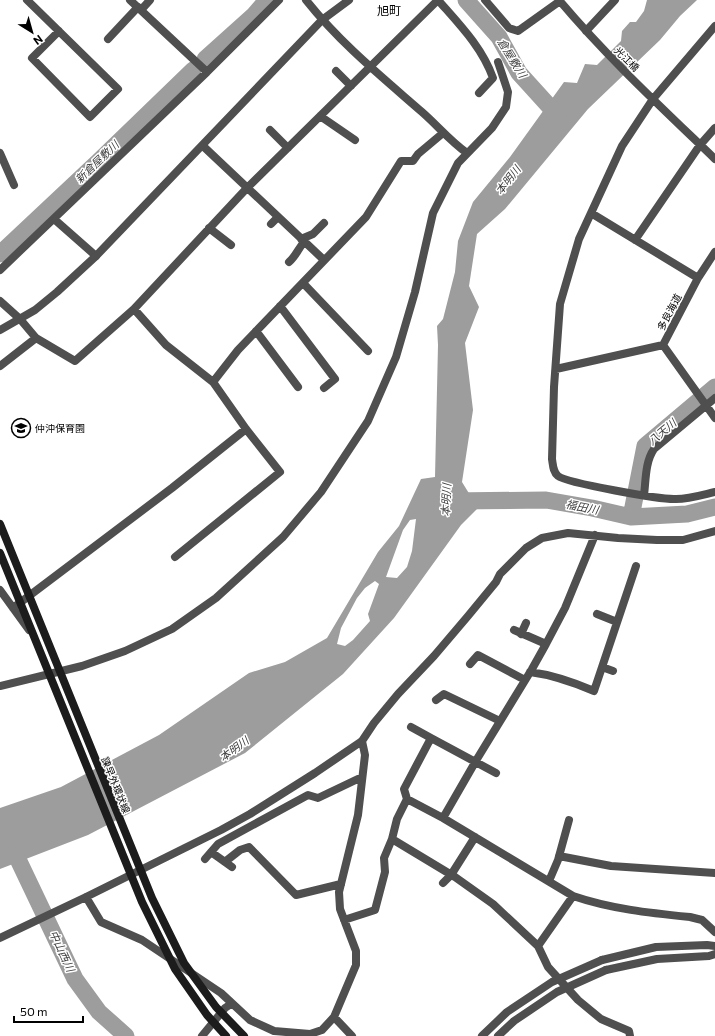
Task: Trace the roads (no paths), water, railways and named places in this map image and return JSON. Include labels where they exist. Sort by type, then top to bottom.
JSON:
[{"type":"main road","name":"諫早外環状線","points":[[0,524],[152,898],[184,963],[216,1007],[244,1036]]},
{"type":"main road","name":"諫早外環状線","points":[[0,553],[142,902],[175,969],[207,1015],[226,1036]]},
{"type":"street","points":[[27,0],[118,89],[90,117],[32,58],[59,32]]},
{"type":"street","points":[[130,0],[207,72]]},
{"type":"street","points":[[108,39],[139,8],[150,0]]},
{"type":"street","points":[[0,270],[207,72],[279,0]]},
{"type":"street","points":[[306,0],[322,20],[370,68],[424,114],[454,144],[468,153]]},
{"type":"street","points":[[0,330],[40,306],[96,256],[322,20],[349,0]]},
{"type":"street","points":[[0,300],[20,319],[36,338],[75,361],[134,309],[247,188],[438,0],[472,39],[488,64],[493,78],[479,93]]},
{"type":"street","points":[[485,0],[509,28],[518,31],[560,1]]},
{"type":"street","points":[[586,31],[615,0]]},
{"type":"street","name":"光江橋","points":[[560,1],[594,41],[715,159]]},
{"type":"street","points":[[715,26],[653,99],[622,146],[579,239],[560,304],[553,430],[553,470],[558,476],[576,482],[644,495],[675,499],[715,492]]},
{"type":"street","points":[[0,686],[82,666],[125,651],[172,629],[216,598],[284,537],[321,492],[368,421],[396,357],[414,292],[433,213],[458,163],[492,128],[506,107],[508,92],[498,62]]},
{"type":"street","points":[[336,71],[351,86]]},
{"type":"street","points":[[320,116],[355,140]]},
{"type":"street","points":[[635,240],[700,145],[715,128]]},
{"type":"street","points":[[270,130],[288,148]]},
{"type":"street","points":[[213,382],[238,350],[366,217],[401,161],[413,161],[418,154],[443,133]]},
{"type":"street","points":[[203,146],[324,260]]},
{"type":"street","points":[[0,153],[14,185]]},
{"type":"street","points":[[590,213],[698,278]]},
{"type":"street","points":[[271,224],[278,217]]},
{"type":"street","points":[[54,219],[96,256]]},
{"type":"street","points":[[289,262],[296,256],[303,240],[314,234],[324,223]]},
{"type":"street","points":[[209,228],[231,245]]},
{"type":"street","name":"多良海道","points":[[715,252],[698,278],[663,345],[715,418]]},
{"type":"street","points":[[303,282],[368,351]]},
{"type":"street","points":[[280,306],[335,379],[324,388]]},
{"type":"street","points":[[134,309],[166,345],[213,382],[246,429],[280,472],[175,557]]},
{"type":"street","points":[[256,331],[298,387]]},
{"type":"street","points":[[0,366],[36,338]]},
{"type":"street","points":[[556,369],[663,345]]},
{"type":"street","points":[[644,495],[647,467],[654,449],[715,398]]},
{"type":"street","points":[[14,608],[172,488],[246,429]]},
{"type":"street","points":[[0,938],[189,847],[250,814],[362,741],[374,723],[468,616],[496,582],[500,574],[526,548],[542,538],[568,533],[657,540],[683,540],[715,530]]},
{"type":"street","points":[[443,818],[546,644],[565,608],[595,535]]},
{"type":"street","points":[[530,672],[571,682],[594,691],[636,566]]},
{"type":"street","points":[[0,590],[35,637]]},
{"type":"street","points":[[597,614],[617,622]]},
{"type":"street","points":[[526,623],[517,632],[546,644]]},
{"type":"street","points":[[470,664],[478,655],[525,680]]},
{"type":"street","points":[[602,667],[613,670]]},
{"type":"street","points":[[436,700],[444,694],[500,721]]},
{"type":"street","points":[[411,726],[496,774]]},
{"type":"street","points":[[431,738],[404,789],[408,798],[573,896],[595,904],[611,907],[696,918],[702,920],[715,932]]},
{"type":"street","points":[[86,897],[101,922],[142,940],[221,993],[231,1004],[250,1020],[274,1031],[310,1034],[322,1030],[332,1019],[356,965],[356,951],[340,909],[339,892],[358,815],[365,755],[362,741]]},
{"type":"street","points":[[205,859],[218,844],[308,795],[318,798],[362,777]]},
{"type":"street","points":[[344,920],[375,910],[385,872],[384,858],[392,839],[397,819],[408,798]]},
{"type":"street","points":[[549,882],[559,856],[569,820]]},
{"type":"street","points":[[443,883],[451,875],[475,837]]},
{"type":"street","points":[[392,839],[451,875],[493,904],[525,936],[538,946],[548,967],[578,1000],[601,1019],[629,1031],[630,1036]]},
{"type":"street","points":[[226,861],[240,850],[249,847],[296,895],[341,884]]},
{"type":"street","points":[[211,852],[226,861],[232,867]]},
{"type":"street","points":[[559,856],[611,866],[715,873]]},
{"type":"street","points":[[538,946],[573,896]]},
{"type":"street","points":[[482,1036],[507,1012],[552,982],[602,960],[656,947],[707,944],[715,946]]},
{"type":"street","points":[[498,1036],[514,1021],[557,992],[606,970],[657,959],[709,956],[715,954]]},
{"type":"street","points":[[202,1036],[225,1008],[231,1004]]},
{"type":"street","points":[[332,1019],[352,1036]]},
{"type":"water","name":"本明川","points":[[647,0],[697,0],[680,16],[660,40],[588,109],[505,209],[477,234],[469,286],[479,307],[465,343],[473,410],[462,482],[478,508],[461,525],[394,618],[343,674],[245,753],[88,835],[0,869],[0,808],[61,787],[159,735],[249,673],[285,662],[327,638],[378,552],[399,526],[421,479],[435,477],[438,345],[437,326],[443,319],[455,272],[458,241],[473,202],[510,157],[564,82],[577,83],[585,64],[597,65],[621,41],[622,31],[630,22],[636,22],[644,11]],"holes":[[[416,519],[412,551],[407,567],[397,578],[386,577],[403,530],[410,520]],[[375,581],[379,584],[368,614],[370,621],[353,640],[345,646],[337,644],[341,628],[357,598],[365,588]]]},
{"type":"waterway","name":"新倉屋敷川","points":[[205,59],[254,15],[267,0]]},
{"type":"waterway","name":"倉屋敷川","points":[[466,0],[499,37],[519,73],[558,116]]},
{"type":"waterway","name":"新倉屋敷川","points":[[0,254],[193,70]]},
{"type":"waterway","name":"八天川","points":[[631,517],[645,446],[715,387]]},
{"type":"waterway","name":"福田川","points":[[450,501],[546,500],[631,517],[687,514],[715,507]]},
{"type":"waterway","name":"中山西川","points":[[15,853],[75,979],[99,1012],[126,1036]]},
{"type":"place","name":"仲沖保育園","points":[[21,428]]},
{"type":"district","name":"旭町","points":[[389,11]]}]
